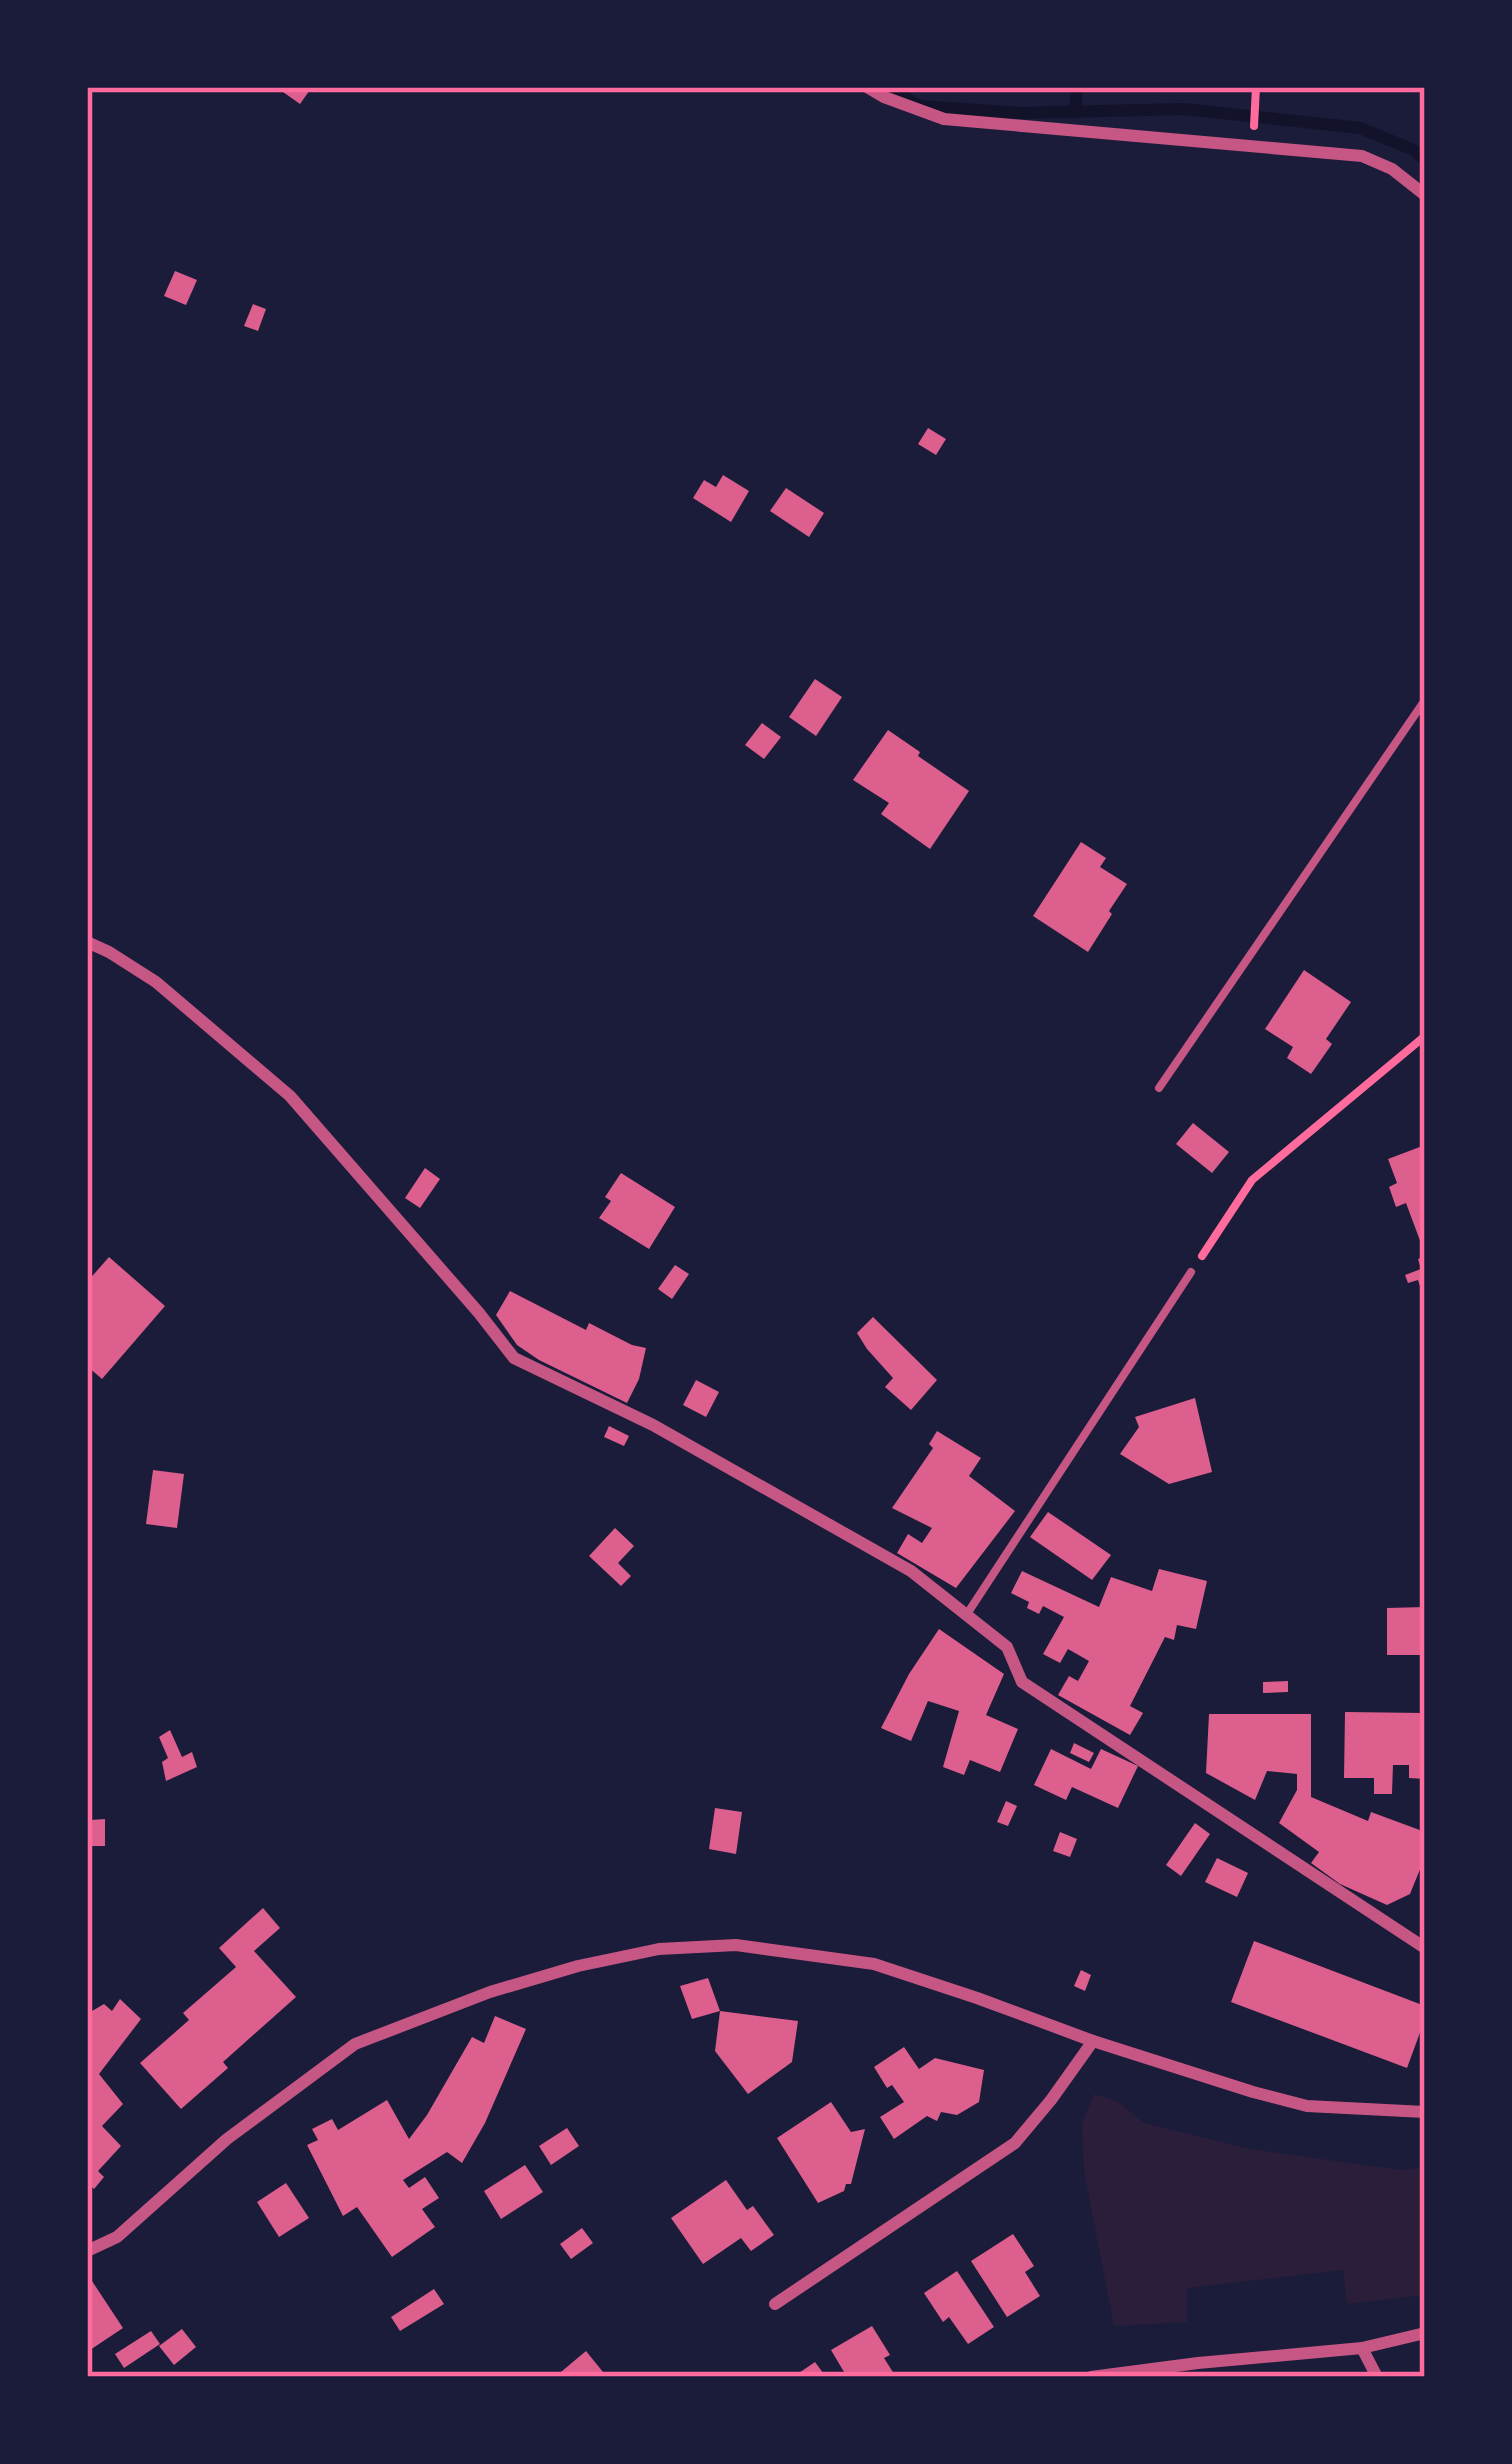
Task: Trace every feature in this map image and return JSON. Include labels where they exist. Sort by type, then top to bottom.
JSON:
[{"type":"street","points":[[867,87],[944,119],[1362,157],[1392,169],[1425,195]]},
{"type":"street","points":[[87,942],[156,982],[290,1096],[514,1358],[652,1425],[910,1571],[1006,1647],[1022,1682],[1425,1948]]},
{"type":"street","points":[[87,2251],[117,2237],[227,2139],[355,2044],[490,1992],[659,1949],[736,1945],[874,1964],[1252,2092],[1307,2106],[1425,2112]]},
{"type":"street","points":[[775,2305],[1015,2143],[1093,2041]]},
{"type":"street","points":[[1091,2377],[1362,2348],[1425,2333]]},
{"type":"street","points":[[1362,2348],[1377,2377]]},
{"type":"lane","points":[[1159,1088],[1425,700]]},
{"type":"lane","points":[[966,1615],[1191,1272]]},
{"type":"path","points":[[1253,145],[1256,87]]},
{"type":"path","points":[[1191,1272],[1252,1180],[1425,1036]]},
{"type":"shaded area","points":[[1094,2094],[1117,2101],[1144,2123],[1251,2149],[1401,2170],[1425,2167],[1425,2295],[1347,2304],[1343,2270],[1187,2288],[1187,2322],[1114,2326],[1084,2171],[1082,2124]]},
{"type":"building","points":[[287,87],[312,87],[300,104],[283,92]]},
{"type":"building","points":[[175,271],[197,280],[186,305],[164,296]]},
{"type":"building","points":[[253,304],[266,309],[258,331],[244,326]]},
{"type":"building","points":[[928,428],[946,439],[936,455],[918,444]]},
{"type":"building","points":[[723,475],[749,491],[731,522],[693,498],[704,480],[716,487]]},
{"type":"building","points":[[786,488],[824,513],[809,537],[770,511]]},
{"type":"building","points":[[815,679],[842,697],[816,736],[789,717]]},
{"type":"building","points":[[762,723],[781,737],[764,759],[745,745]]},
{"type":"building","points":[[888,730],[969,791],[930,849],[881,814],[889,803],[853,780]]},
{"type":"building","points":[[1081,842],[1106,858],[1100,867],[1127,884],[1088,952],[1033,916]]},
{"type":"building","points":[[1304,970],[1351,1002],[1326,1039],[1332,1044],[1311,1074],[1287,1058],[1293,1047],[1265,1029]]},
{"type":"building","points":[[1193,1123],[1229,1152],[1212,1173],[1176,1144]]},
{"type":"building","points":[[1425,1145],[1425,1254],[1406,1203],[1396,1207],[1389,1187],[1397,1183],[1388,1159]]},
{"type":"building","points":[[425,1168],[440,1179],[420,1208],[405,1198]]},
{"type":"building","points":[[621,1173],[675,1207],[649,1249],[599,1218],[611,1201],[605,1197]]},
{"type":"building","points":[[1425,1256],[1424,1299],[1418,1280],[1408,1283],[1405,1275],[1421,1269],[1418,1259]]},
{"type":"building","points":[[109,1257],[165,1306],[102,1379],[87,1366],[87,1282]]},
{"type":"building","points":[[675,1265],[689,1274],[672,1299],[658,1289]]},
{"type":"building","points":[[510,1291],[586,1330],[589,1323],[646,1348],[627,1403],[517,1345],[496,1315]]},
{"type":"building","points":[[873,1317],[937,1380],[911,1410],[885,1387],[893,1378],[857,1333]]},
{"type":"building","points":[[696,1380],[719,1392],[706,1417],[683,1405]]},
{"type":"building","points":[[1195,1398],[1212,1472],[1169,1484],[1120,1454],[1139,1427],[1135,1417]]},
{"type":"building","points":[[609,1426],[629,1436],[624,1446],[604,1437]]},
{"type":"building","points":[[937,1431],[981,1458],[969,1476],[1015,1511],[956,1588],[897,1553],[908,1534],[922,1543],[932,1528],[892,1508],[933,1448],[929,1444]]},
{"type":"building","points":[[153,1470],[184,1474],[177,1528],[146,1524]]},
{"type":"building","points":[[1048,1512],[1111,1555],[1092,1580],[1030,1537]]},
{"type":"building","points":[[615,1528],[634,1546],[618,1563],[631,1576],[621,1586],[589,1556]]},
{"type":"building","points":[[1159,1569],[1207,1581],[1196,1629],[1177,1625],[1174,1640],[1165,1637],[1130,1706],[1143,1713],[1130,1735],[1058,1695],[1069,1676],[1078,1681],[1089,1661],[1068,1649],[1060,1663],[1043,1654],[1064,1617],[1043,1606],[1039,1614],[1027,1608],[1029,1602],[1011,1593],[1022,1571],[1099,1607],[1111,1577],[1152,1591]]},
{"type":"building","points":[[1425,1607],[1425,1655],[1387,1655],[1387,1608]]},
{"type":"building","points":[[939,1629],[1004,1674],[986,1715],[1018,1729],[1000,1772],[970,1760],[964,1775],[943,1767],[959,1711],[928,1701],[911,1741],[881,1728]]},
{"type":"building","points":[[1288,1681],[1288,1692],[1263,1693],[1263,1682]]},
{"type":"building","points":[[1345,1712],[1425,1713],[1425,1779],[1409,1778],[1409,1765],[1393,1765],[1392,1794],[1374,1794],[1374,1778],[1344,1778]]},
{"type":"building","points":[[1209,1714],[1311,1714],[1311,1797],[1368,1821],[1371,1812],[1425,1832],[1425,1857],[1410,1894],[1387,1905],[1340,1884],[1311,1863],[1319,1852],[1279,1823],[1297,1790],[1297,1774],[1267,1771],[1255,1800],[1206,1773]]},
{"type":"building","points":[[170,1730],[182,1757],[192,1752],[197,1767],[166,1781],[162,1762],[168,1758],[159,1737]]},
{"type":"building","points":[[1074,1743],[1094,1753],[1089,1762],[1070,1753]]},
{"type":"building","points":[[1051,1749],[1091,1769],[1101,1749],[1138,1766],[1118,1808],[1072,1787],[1066,1800],[1034,1785]]},
{"type":"building","points":[[1006,1801],[1017,1806],[1008,1826],[997,1822]]},
{"type":"building","points":[[715,1808],[742,1812],[736,1854],[709,1849]]},
{"type":"building","points":[[105,1819],[105,1846],[91,1846],[91,1820]]},
{"type":"building","points":[[1195,1823],[1210,1834],[1181,1876],[1166,1865]]},
{"type":"building","points":[[1060,1832],[1077,1839],[1070,1857],[1053,1851]]},
{"type":"building","points":[[1217,1858],[1248,1873],[1237,1897],[1205,1882]]},
{"type":"building","points":[[263,1908],[280,1928],[254,1951],[296,1997],[223,2062],[228,2068],[181,2109],[140,2063],[189,2020],[183,2013],[236,1967],[219,1948]]},
{"type":"building","points":[[1254,1941],[1425,2006],[1425,2019],[1407,2068],[1231,2002]]},
{"type":"building","points":[[1081,1970],[1091,1975],[1085,1991],[1074,1986]]},
{"type":"building","points":[[708,1978],[720,2011],[692,2019],[680,1986]]},
{"type":"building","points":[[120,1999],[141,2019],[99,2074],[123,2104],[102,2126],[121,2146],[98,2171],[104,2177],[94,2189],[87,2182],[87,2014],[104,2004],[112,2011]]},
{"type":"building","points":[[720,2011],[798,2021],[792,2062],[748,2094],[715,2051]]},
{"type":"building","points":[[495,2016],[526,2029],[462,2163],[447,2152],[403,2180],[409,2188],[425,2177],[439,2198],[422,2209],[435,2227],[392,2257],[357,2207],[343,2216],[307,2145],[318,2140],[312,2129],[332,2119],[338,2130],[387,2100],[409,2139],[472,2037],[484,2043]]},
{"type":"building","points":[[904,2047],[919,2069],[935,2058],[984,2070],[979,2102],[957,2115],[941,2112],[937,2121],[927,2116],[894,2139],[880,2117],[904,2102],[892,2085],[887,2088],[874,2067]]},
{"type":"building","points":[[831,2102],[851,2132],[865,2129],[851,2184],[818,2203],[777,2138]]},
{"type":"building","points":[[567,2128],[579,2146],[551,2165],[539,2146]]},
{"type":"building","points":[[525,2165],[543,2192],[501,2219],[484,2191]]},
{"type":"building","points":[[726,2180],[747,2210],[753,2206],[774,2235],[751,2251],[741,2238],[703,2264],[671,2218]]},
{"type":"building","points":[[286,2183],[309,2218],[279,2237],[257,2202]]},
{"type":"building","points":[[582,2228],[593,2243],[571,2259],[560,2244]]},
{"type":"building","points":[[1013,2234],[1034,2266],[1025,2272],[1040,2296],[1007,2317],[971,2261]]},
{"type":"building","points":[[957,2271],[994,2327],[968,2344],[949,2317],[943,2322],[924,2293]]},
{"type":"building","points":[[92,2281],[123,2328],[87,2352],[87,2285]]},
{"type":"building","points":[[434,2289],[444,2304],[400,2331],[391,2317]]},
{"type":"building","points":[[872,2326],[890,2355],[884,2358],[896,2377],[847,2377],[831,2350]]},
{"type":"building","points":[[182,2329],[196,2347],[174,2365],[159,2346]]},
{"type":"building","points":[[151,2331],[160,2344],[124,2368],[115,2354]]},
{"type":"building","points":[[586,2351],[607,2377],[555,2377]]},
{"type":"building","points":[[815,2362],[826,2377],[793,2377]]},
{"type":"waterway","points":[[889,87],[919,106],[1021,113],[1184,109],[1360,128],[1414,150],[1425,160]]},
{"type":"waterway","points":[[1075,112],[1077,87]]}]
